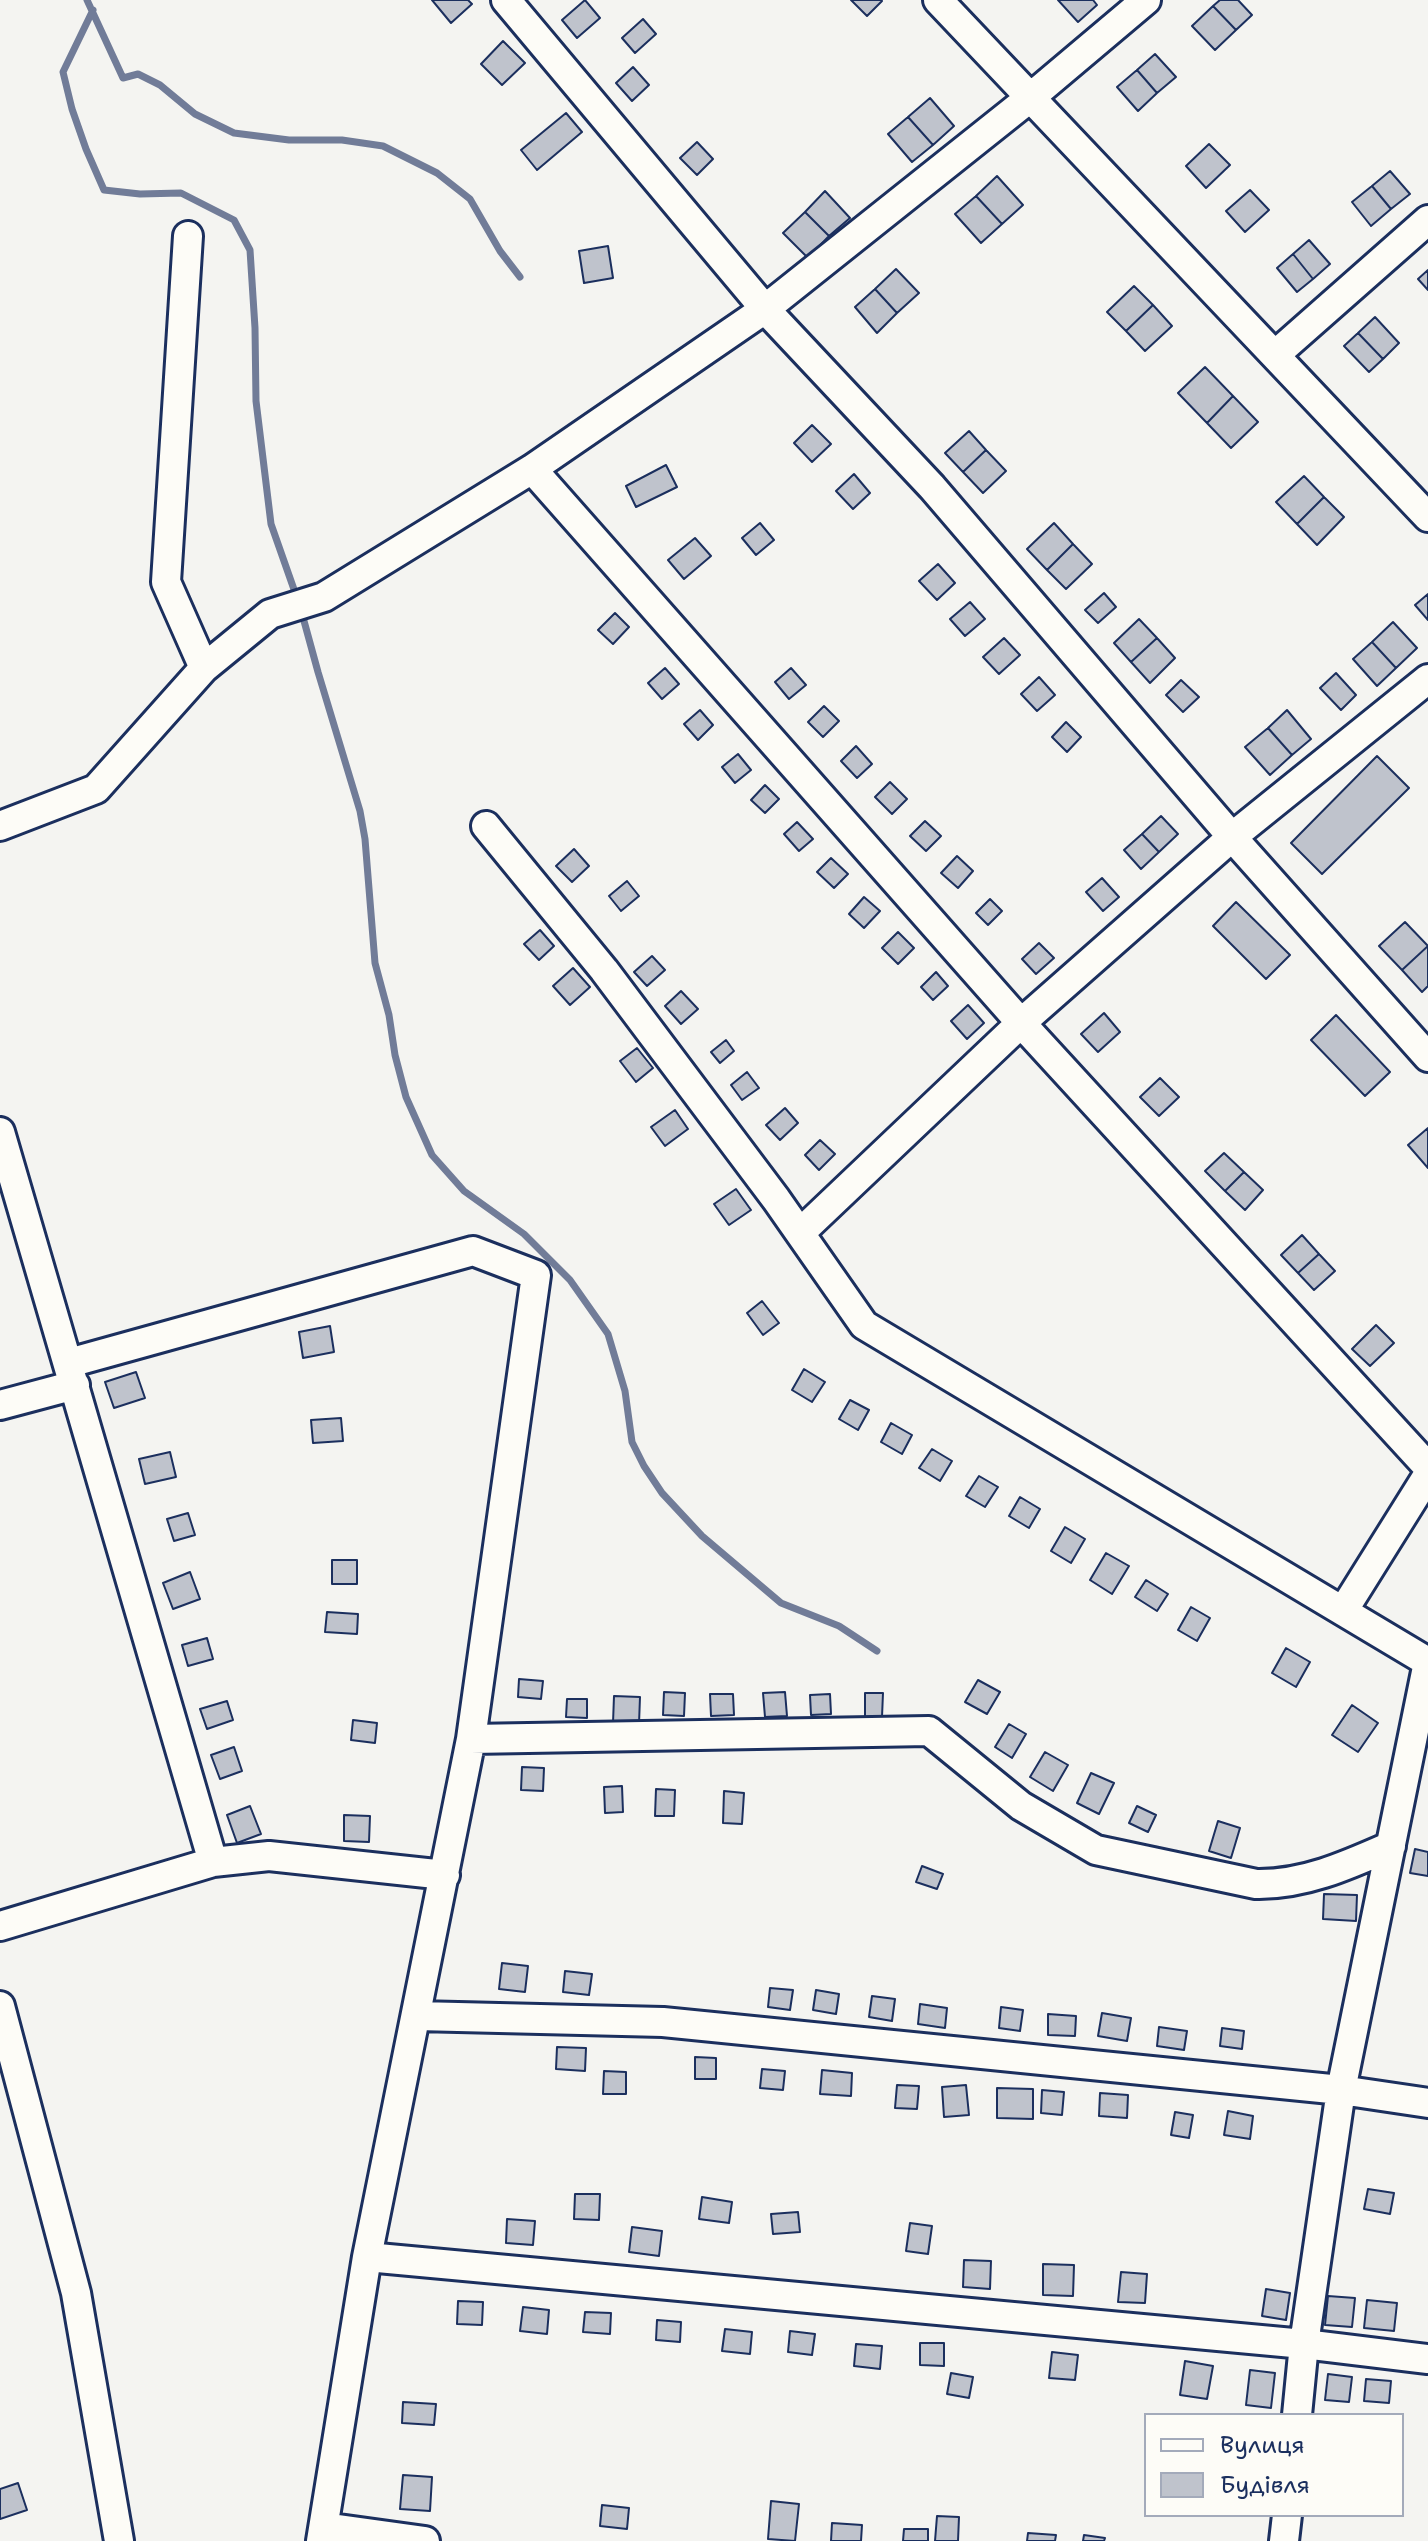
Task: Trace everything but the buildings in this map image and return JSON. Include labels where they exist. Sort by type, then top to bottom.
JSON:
[{"type":"street","points":[[506,0],[765,309],[932,487],[1232,837],[1428,1057]]},
{"type":"street","points":[[938,0],[1428,517]]},
{"type":"street","points":[[0,826],[96,789],[204,668],[270,614],[324,597],[532,469],[765,309],[1031,97],[1146,0]]},
{"type":"street","points":[[1275,355],[1428,220]]},
{"type":"street","points":[[188,236],[166,582],[204,668]]},
{"type":"street","points":[[532,469],[1021,1023],[1428,1467]]},
{"type":"street","points":[[800,1233],[1021,1023],[1232,837],[1428,679]]},
{"type":"street","points":[[486,826],[604,970],[800,1233],[864,1325],[1428,1662],[1341,2090],[1304,2344],[1297,2413]]},
{"type":"street","points":[[0,1132],[213,1862]]},
{"type":"street","points":[[0,1405],[72,1374],[473,1251],[536,1275],[471,1739],[367,2257],[322,2534],[425,2541]]},
{"type":"street","points":[[1343,1611],[1428,1475]]},
{"type":"street","points":[[471,1739],[929,1731],[1021,1806],[1096,1850],[1256,1884],[1281,1885],[1341,1868],[1391,1846]]},
{"type":"street","points":[[0,1926],[213,1862],[269,1856],[445,1875]]},
{"type":"street","points":[[0,2006],[76,2293],[119,2541]]},
{"type":"street","points":[[417,2016],[663,2022],[1341,2090],[1428,2103]]},
{"type":"street","points":[[367,2257],[1304,2344],[1428,2359]]},
{"type":"street","points":[[1284,2541],[1287,2517]]},
{"type":"waterway","points":[[87,0],[123,78],[138,74],[160,85],[195,114],[234,133],[289,140],[342,140],[383,146],[437,173],[470,199],[500,251],[520,277]]},
{"type":"waterway","points":[[93,10],[63,72],[72,109],[104,190],[140,194],[181,193],[234,220],[250,250],[256,401],[271,524],[297,598]]},
{"type":"waterway","points":[[301,610],[360,811],[375,963],[389,1015],[395,1055],[406,1097],[432,1155],[464,1191],[524,1234],[570,1280],[608,1334],[625,1391],[632,1442],[662,1493],[702,1536],[781,1603],[839,1626],[877,1651]]}]
